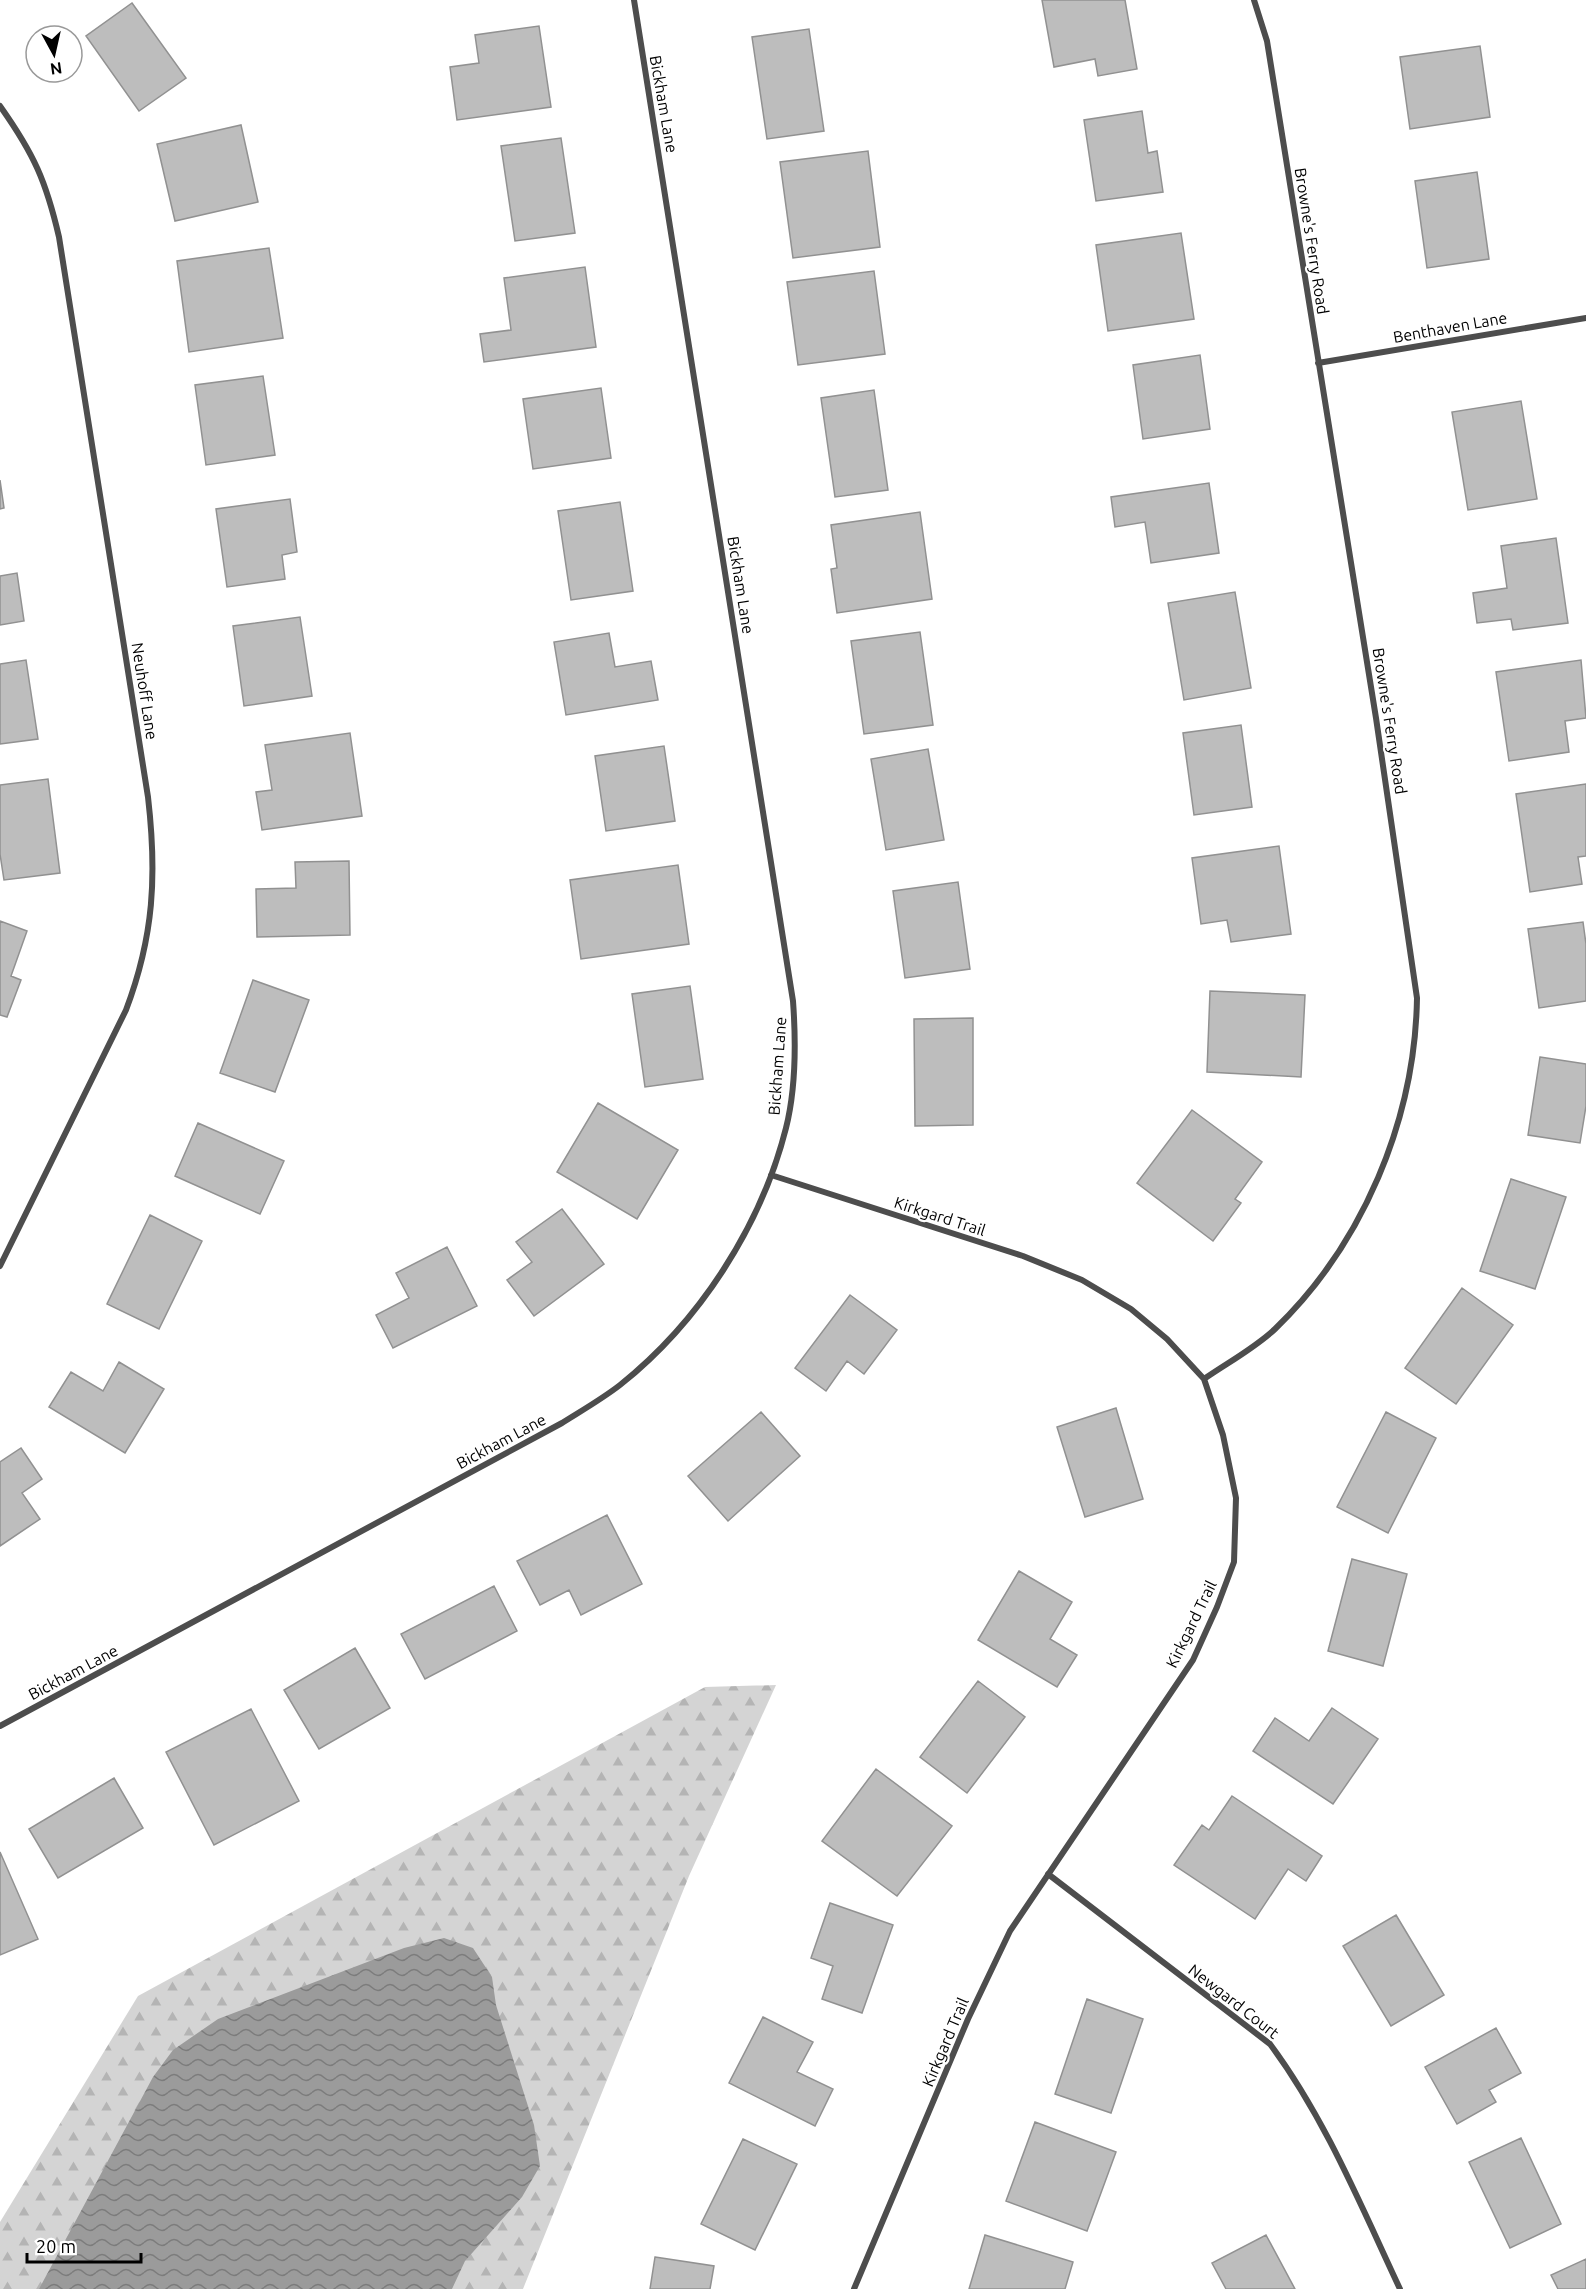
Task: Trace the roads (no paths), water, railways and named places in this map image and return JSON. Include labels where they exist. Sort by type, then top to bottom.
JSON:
[{"type":"street","name":"Bickham Lane","points":[[0,1726],[562,1423],[618,1387],[644,1365],[690,1315],[733,1255],[771,1175],[786,1128],[792,1097],[796,1033],[793,1001],[634,0]]},
{"type":"street","name":"Browne's Ferry Road","points":[[1204,1379],[1274,1330],[1329,1268],[1384,1166],[1402,1112],[1417,1038],[1417,998],[1380,741],[1267,41],[1254,0]]},
{"type":"street","name":"Neuhoff Lane","points":[[0,106],[27,145],[48,189],[59,237],[148,797],[154,852],[153,885],[145,949],[126,1010],[0,1266]]},
{"type":"street","name":"Benthaven Lane","points":[[1318,363],[1586,318]]},
{"type":"street","name":"Kirkgard Trail","points":[[771,1175],[1023,1257],[1082,1280],[1131,1309],[1167,1339],[1204,1379],[1223,1435],[1236,1498],[1234,1562],[1193,1660],[1010,1931],[973,2009],[854,2289]]},
{"type":"street","name":"Newgard Court","points":[[1048,1874],[1270,2044],[1289,2070],[1332,2146],[1400,2289]]},
{"type":"water","points":[[444,1938],[473,1948],[492,1977],[496,2005],[534,2125],[540,2166],[522,2197],[465,2261],[452,2289],[39,2289],[153,2077],[173,2050],[218,2019],[404,1948]]}]
